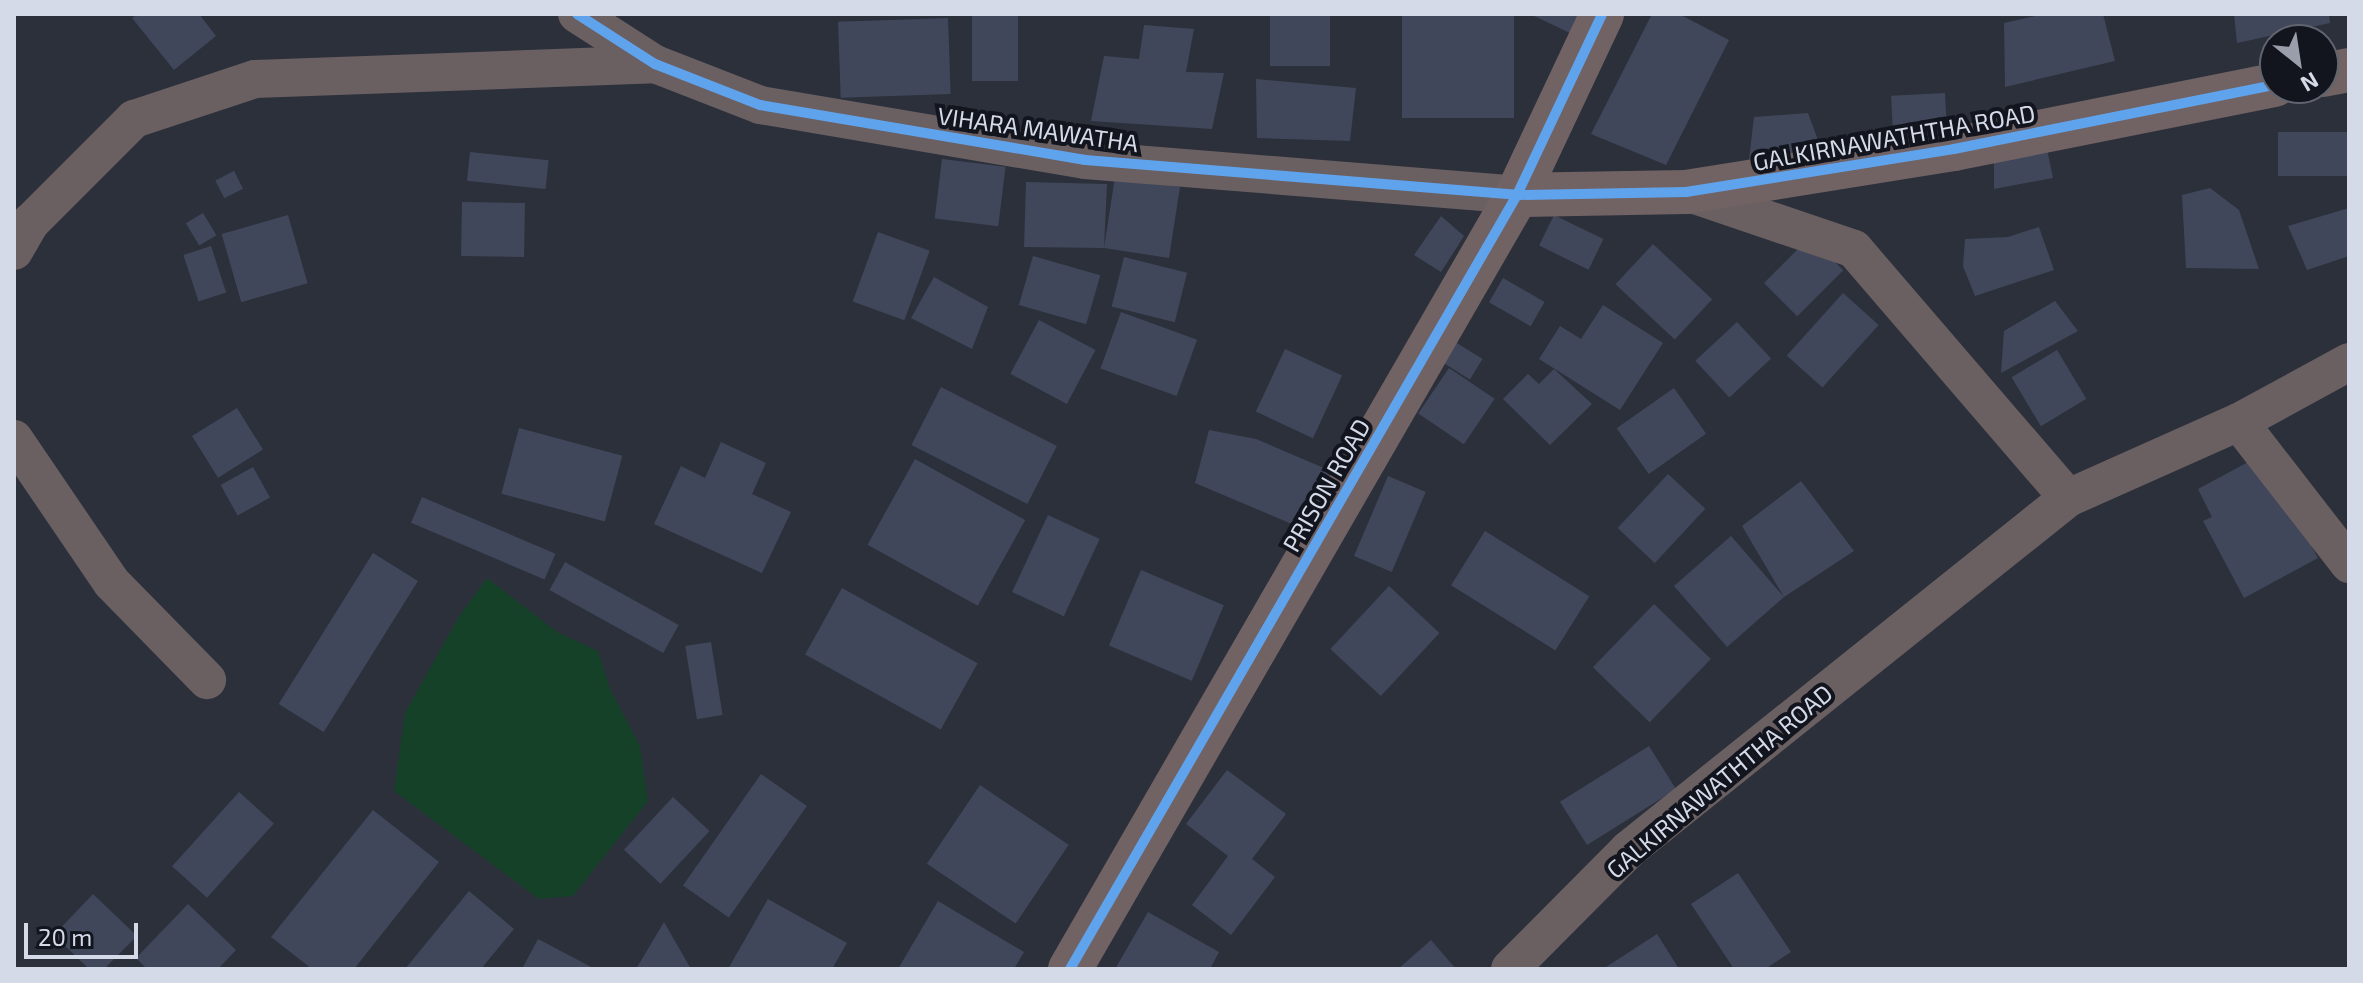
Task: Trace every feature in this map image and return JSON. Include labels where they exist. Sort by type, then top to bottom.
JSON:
[{"type":"street","name":"VIHARA MAWATHA","points":[[577,14],[655,64],[760,105],[1085,160],[1517,195]]},
{"type":"street","name":"PRISON ROAD","points":[[1070,969],[1517,195],[1602,14]]},
{"type":"street","points":[[14,251],[31,222],[134,119],[255,79],[655,64]]},
{"type":"street","name":"GALKIRNAWATHTHA ROAD","points":[[1517,195],[1686,192],[1954,149],[2259,88]]},
{"type":"street","points":[[1686,192],[1854,249],[2068,498]]},
{"type":"street","name":"GALKIRNAWATHTHA ROAD","points":[[1510,969],[1628,850],[2068,498],[2239,422],[2349,362]]},
{"type":"street","points":[[2239,422],[2349,564]]},
{"type":"street","points":[[14,439],[112,583],[207,680]]},
{"type":"green space","points":[[487,578],[557,632],[598,651],[610,689],[640,746],[648,801],[573,896],[539,899],[394,791],[405,713],[458,618]]},
{"type":"building","points":[[137,14],[199,14],[216,36],[174,70],[132,18]]},
{"type":"building","points":[[972,14],[1018,14],[1018,81],[972,81]]},
{"type":"building","points":[[1270,14],[1330,14],[1330,66],[1270,66]]},
{"type":"building","points":[[1402,14],[1514,14],[1514,118],[1402,118]]},
{"type":"building","points":[[1530,14],[1580,14],[1572,34]]},
{"type":"building","points":[[1652,14],[1679,14],[1729,40],[1666,165],[1591,134]]},
{"type":"building","points":[[2044,14],[2103,14],[2115,61],[2005,87],[2004,23]]},
{"type":"building","points":[[2234,14],[2329,14],[2330,23],[2325,24],[2259,24],[2259,38],[2237,43]]},
{"type":"building","points":[[948,18],[951,94],[841,98],[838,22]]},
{"type":"building","points":[[1144,25],[1194,29],[1186,72],[1224,73],[1212,129],[1091,121],[1104,56],[1139,59]]},
{"type":"building","points":[[1256,79],[1356,88],[1350,141],[1257,138]]},
{"type":"building","points":[[1945,93],[1947,136],[1893,139],[1891,96]]},
{"type":"building","points":[[1808,113],[1823,154],[1749,160],[1754,117]]},
{"type":"building","points":[[2278,132],[2349,132],[2349,176],[2278,176]]},
{"type":"building","points":[[2047,149],[2053,178],[1994,189],[1994,156]]},
{"type":"building","points":[[470,152],[549,160],[546,189],[467,181]]},
{"type":"building","points":[[942,159],[1006,167],[998,226],[935,219]]},
{"type":"building","points":[[234,171],[243,189],[224,198],[215,181]]},
{"type":"building","points":[[1115,177],[1180,187],[1169,258],[1104,248]]},
{"type":"building","points":[[1026,182],[1107,184],[1104,248],[1024,247]]},
{"type":"building","points":[[2210,188],[2239,210],[2259,269],[2186,268],[2182,195]]},
{"type":"building","points":[[462,202],[525,203],[524,257],[461,256]]},
{"type":"building","points":[[2349,208],[2349,256],[2307,270],[2288,226]]},
{"type":"building","points":[[203,213],[216,235],[199,246],[186,223]]},
{"type":"building","points":[[288,215],[308,283],[241,302],[222,234]]},
{"type":"building","points":[[1554,215],[1603,239],[1589,270],[1539,246]]},
{"type":"building","points":[[1441,216],[1464,236],[1441,272],[1414,255]]},
{"type":"building","points":[[2039,227],[2054,270],[1975,296],[1963,266],[1965,239],[2008,237]]},
{"type":"building","points":[[878,232],[930,251],[904,320],[853,302]]},
{"type":"building","points":[[1810,237],[1843,270],[1797,316],[1764,283]]},
{"type":"building","points":[[1653,244],[1712,299],[1675,339],[1615,284]]},
{"type":"building","points":[[211,246],[226,293],[199,302],[183,255]]},
{"type":"building","points":[[1033,256],[1100,275],[1086,324],[1019,305]]},
{"type":"building","points":[[1124,257],[1187,273],[1175,322],[1112,306]]},
{"type":"building","points":[[934,277],[988,307],[972,349],[911,318]]},
{"type":"building","points":[[1503,278],[1545,302],[1531,326],[1489,302]]},
{"type":"building","points":[[1843,293],[1879,325],[1822,388],[1787,355]]},
{"type":"building","points":[[2055,301],[2078,331],[2001,373],[2004,331]]},
{"type":"building","points":[[1603,305],[1663,343],[1620,410],[1539,359],[1560,326],[1581,339]]},
{"type":"building","points":[[1121,312],[1197,340],[1177,396],[1100,368]]},
{"type":"building","points":[[1039,320],[1096,350],[1067,404],[1010,374]]},
{"type":"building","points":[[1737,322],[1771,359],[1729,397],[1695,361]]},
{"type":"building","points":[[1452,340],[1483,359],[1470,379],[1439,360]]},
{"type":"building","points":[[1285,349],[1342,376],[1313,438],[1256,412]]},
{"type":"building","points":[[2057,350],[2086,399],[2041,426],[2012,377]]},
{"type":"building","points":[[1449,368],[1495,399],[1464,444],[1418,414]]},
{"type":"building","points":[[1554,369],[1592,404],[1550,445],[1503,399],[1528,374],[1539,384]]},
{"type":"building","points":[[941,387],[1057,446],[1027,504],[911,445]]},
{"type":"building","points":[[1674,388],[1706,434],[1649,474],[1617,428]]},
{"type":"building","points":[[237,408],[263,450],[218,478],[192,436]]},
{"type":"building","points":[[519,428],[622,456],[605,521],[501,494]]},
{"type":"building","points":[[1209,430],[1256,439],[1331,471],[1306,530],[1195,483]]},
{"type":"building","points":[[721,442],[766,463],[752,494],[791,512],[762,573],[654,524],[681,466],[705,478]]},
{"type":"building","points":[[2263,454],[2318,558],[2244,598],[2203,521],[2212,517],[2198,489]]},
{"type":"building","points":[[915,459],[1025,520],[978,606],[867,545]]},
{"type":"building","points":[[253,467],[270,498],[238,516],[221,485]]},
{"type":"building","points":[[1668,474],[1705,509],[1655,563],[1618,528]]},
{"type":"building","points":[[1388,476],[1426,492],[1392,572],[1354,556]]},
{"type":"building","points":[[1801,481],[1854,551],[1784,597],[1742,526]]},
{"type":"building","points":[[422,497],[555,554],[545,579],[411,523]]},
{"type":"building","points":[[1048,515],[1100,539],[1064,616],[1012,592]]},
{"type":"building","points":[[1485,531],[1589,596],[1555,650],[1451,585]]},
{"type":"building","points":[[1731,536],[1784,597],[1727,647],[1674,586]]},
{"type":"building","points":[[373,553],[418,581],[324,732],[279,704]]},
{"type":"building","points":[[565,562],[679,625],[663,653],[549,590]]},
{"type":"building","points":[[1141,570],[1224,605],[1192,681],[1109,645]]},
{"type":"building","points":[[1389,586],[1439,633],[1381,696],[1330,649]]},
{"type":"building","points":[[842,588],[978,663],[941,730],[805,654]]},
{"type":"building","points":[[1654,604],[1711,659],[1650,722],[1593,667]]},
{"type":"building","points":[[711,642],[723,715],[697,719],[685,646]]},
{"type":"building","points":[[1649,746],[1676,789],[1587,845],[1560,802]]},
{"type":"building","points":[[1227,770],[1286,814],[1252,859],[1275,877],[1231,935],[1192,905],[1228,856],[1186,824]]},
{"type":"building","points":[[761,774],[807,806],[729,918],[683,885]]},
{"type":"building","points":[[980,785],[1069,845],[1016,924],[927,864]]},
{"type":"building","points":[[239,792],[274,823],[207,898],[172,866]]},
{"type":"building","points":[[673,797],[710,831],[660,884],[624,850]]},
{"type":"building","points":[[373,810],[439,862],[354,969],[312,969],[271,937]]},
{"type":"building","points":[[1738,873],[1791,952],[1765,969],[1734,969],[1691,904]]},
{"type":"building","points":[[469,891],[514,929],[481,969],[405,969]]},
{"type":"building","points":[[93,894],[137,936],[104,969],[89,969],[54,935]]},
{"type":"building","points":[[768,899],[847,943],[832,969],[728,969]]},
{"type":"building","points":[[938,901],[1024,952],[1014,969],[898,969]]},
{"type":"building","points":[[188,904],[236,950],[218,969],[147,969],[136,958]]},
{"type":"building","points":[[1148,912],[1219,952],[1210,969],[1115,969]]},
{"type":"building","points":[[664,922],[691,969],[636,969]]},
{"type":"building","points":[[1657,934],[1679,969],[1603,969]]},
{"type":"building","points":[[538,939],[595,969],[522,969]]},
{"type":"building","points":[[1431,940],[1456,969],[1398,969]]},
{"type":"cycle path","points":[[577,14],[655,64],[760,105],[1085,160],[1517,195],[1686,192],[1954,149],[2259,88]]},
{"type":"cycle path","points":[[1070,969],[1517,195],[1602,14]]}]
